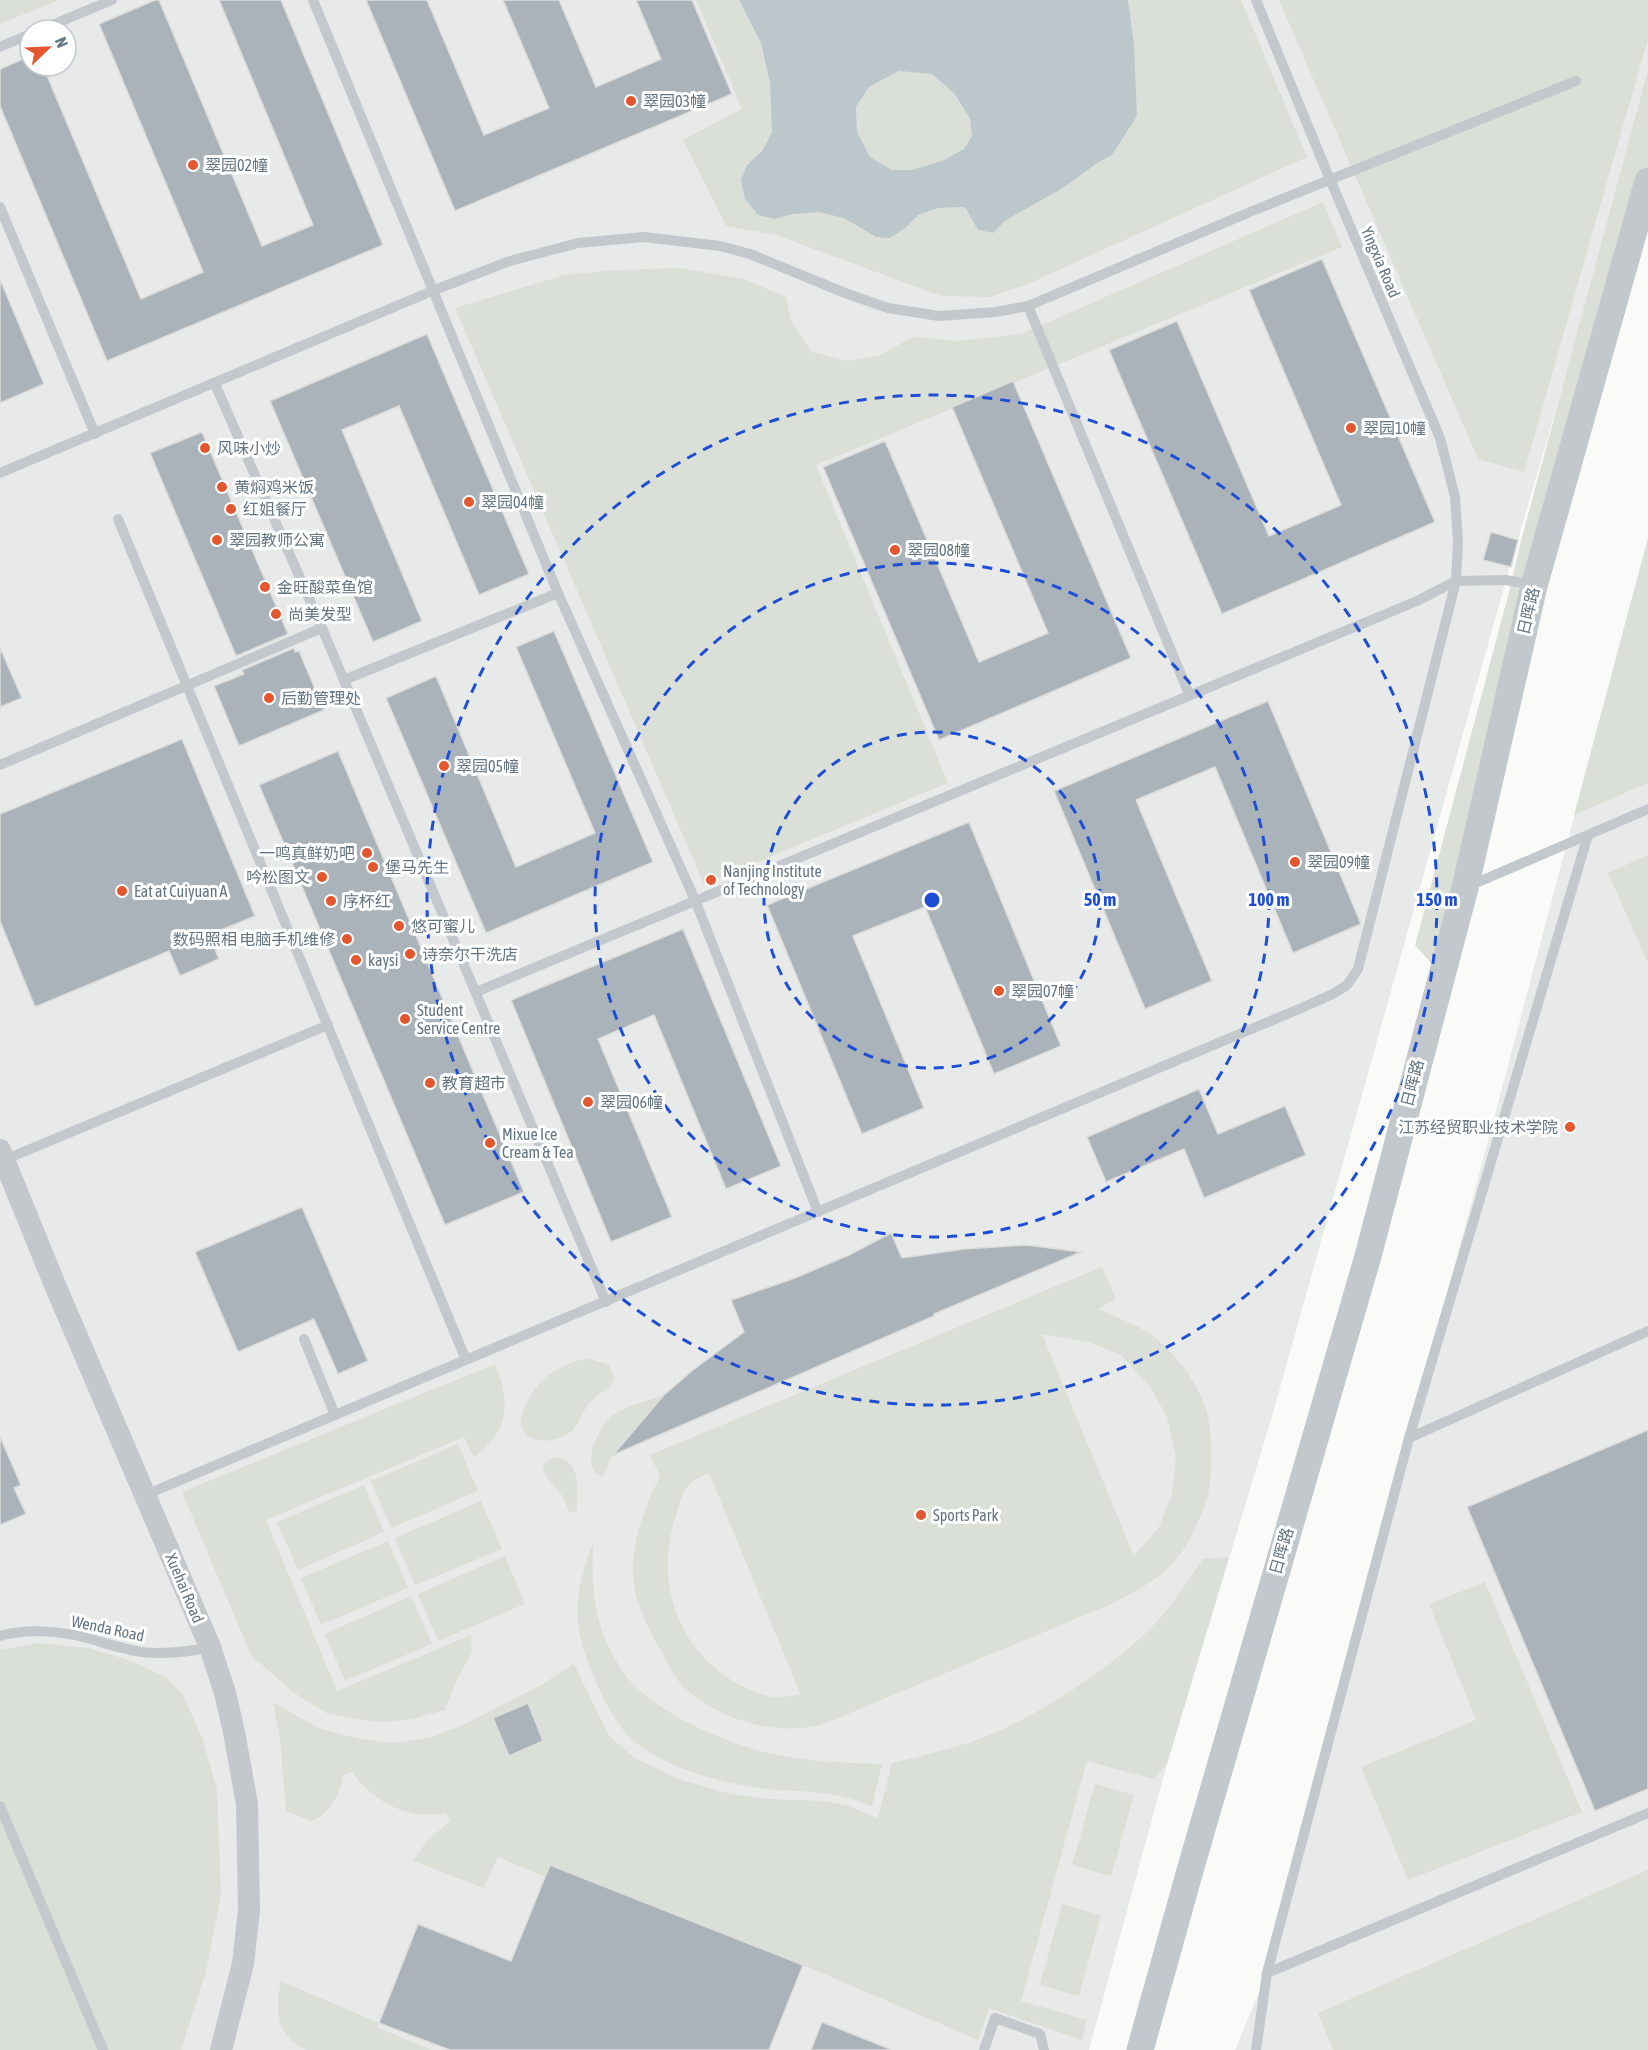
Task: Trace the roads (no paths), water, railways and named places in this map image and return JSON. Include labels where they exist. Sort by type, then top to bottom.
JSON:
[{"type":"street","name":"日晖路","points":[[1140,2050],[1217,1775],[1368,1256],[1464,888],[1534,586],[1648,181]]},
{"type":"street","name":"Xuehai Road","points":[[2,1155],[210,1647],[232,1723],[247,1804],[249,1910],[243,1965],[221,2050]]},
{"type":"lane","points":[[69,18],[112,0]]},
{"type":"lane","points":[[313,0],[558,593],[695,900],[818,1212]]},
{"type":"lane","name":"Yingxia Road","points":[[145,1495],[1333,994],[1347,985],[1358,969],[1456,581],[1458,542],[1455,497],[1440,438],[1257,0]]},
{"type":"lane","points":[[0,47],[18,39]]},
{"type":"lane","points":[[0,473],[432,291],[510,261],[567,246],[644,237],[720,246],[750,254],[888,308],[939,316],[996,312],[1028,306],[1330,179],[1576,81]]},
{"type":"lane","points":[[0,207],[95,434]]},
{"type":"lane","points":[[1028,306],[1189,694]]},
{"type":"lane","points":[[215,384],[322,628],[606,1302]]},
{"type":"lane","points":[[118,519],[466,1360]]},
{"type":"lane","points":[[476,992],[1417,601],[1456,581],[1506,580],[1534,586]]},
{"type":"lane","points":[[344,680],[558,593]]},
{"type":"lane","points":[[0,765],[322,628]]},
{"type":"lane","points":[[1464,888],[1648,809]]},
{"type":"lane","points":[[1256,2050],[1267,1973],[1409,1438],[1588,834]]},
{"type":"lane","points":[[2,1155],[328,1025]]},
{"type":"lane","points":[[1409,1438],[1648,1331]]},
{"type":"lane","points":[[304,1339],[335,1415]]},
{"type":"lane","name":"Wenda Road","points":[[0,1636],[48,1632],[85,1637],[142,1652],[171,1654],[210,1647]]},
{"type":"lane","points":[[0,1806],[103,2050]]},
{"type":"lane","points":[[1267,1973],[1648,1813]]},
{"type":"lane","points":[[984,2050],[995,2018],[1040,2034],[1044,2050]]},
{"type":"place","name":"翠园03幢","points":[[631,101]]},
{"type":"place","name":"翠园02幢","points":[[193,165]]},
{"type":"place","name":"翠园10幢","points":[[1351,428]]},
{"type":"place","name":"风味小炒","points":[[205,448]]},
{"type":"place","name":"黄焖鸡米饭","points":[[222,487]]},
{"type":"place","name":"翠园04幢","points":[[469,502]]},
{"type":"place","name":"红姐餐厅","points":[[231,509]]},
{"type":"place","name":"翠园教师公寓","points":[[217,540]]},
{"type":"place","name":"翠园08幢","points":[[895,550]]},
{"type":"place","name":"金旺酸菜鱼馆","points":[[265,587]]},
{"type":"place","name":"尚美发型","points":[[276,614]]},
{"type":"place","name":"后勤管理处","points":[[269,698]]},
{"type":"place","name":"翠园05幢","points":[[444,766]]},
{"type":"place","name":"一鸣真鲜奶吧","points":[[367,853]]},
{"type":"place","name":"翠园09幢","points":[[1295,862]]},
{"type":"place","name":"堡马先生","points":[[373,867]]},
{"type":"place","name":"吟松图文","points":[[322,877]]},
{"type":"place","name":"Nanjing Institute of Technology","points":[[711,880]]},
{"type":"place","name":"Eat at Cuiyuan A","points":[[122,891]]},
{"type":"place","name":"序杯红","points":[[331,901]]},
{"type":"place","name":"悠可蜜儿","points":[[399,926]]},
{"type":"place","name":"数码照相 电脑手机维修","points":[[347,939]]},
{"type":"place","name":"诗奈尔干洗店","points":[[410,954]]},
{"type":"place","name":"kaysi","points":[[356,960]]},
{"type":"place","name":"翠园07幢","points":[[999,991]]},
{"type":"place","name":"Student Service Centre","points":[[405,1019]]},
{"type":"place","name":"教育超市","points":[[430,1083]]},
{"type":"place","name":"翠园06幢","points":[[588,1102]]},
{"type":"place","name":"江苏经贸职业技术学院","points":[[1570,1127]]},
{"type":"place","name":"Mixue Ice Cream & Tea","points":[[490,1143]]},
{"type":"place","name":"Sports Park","points":[[921,1515]]}]
